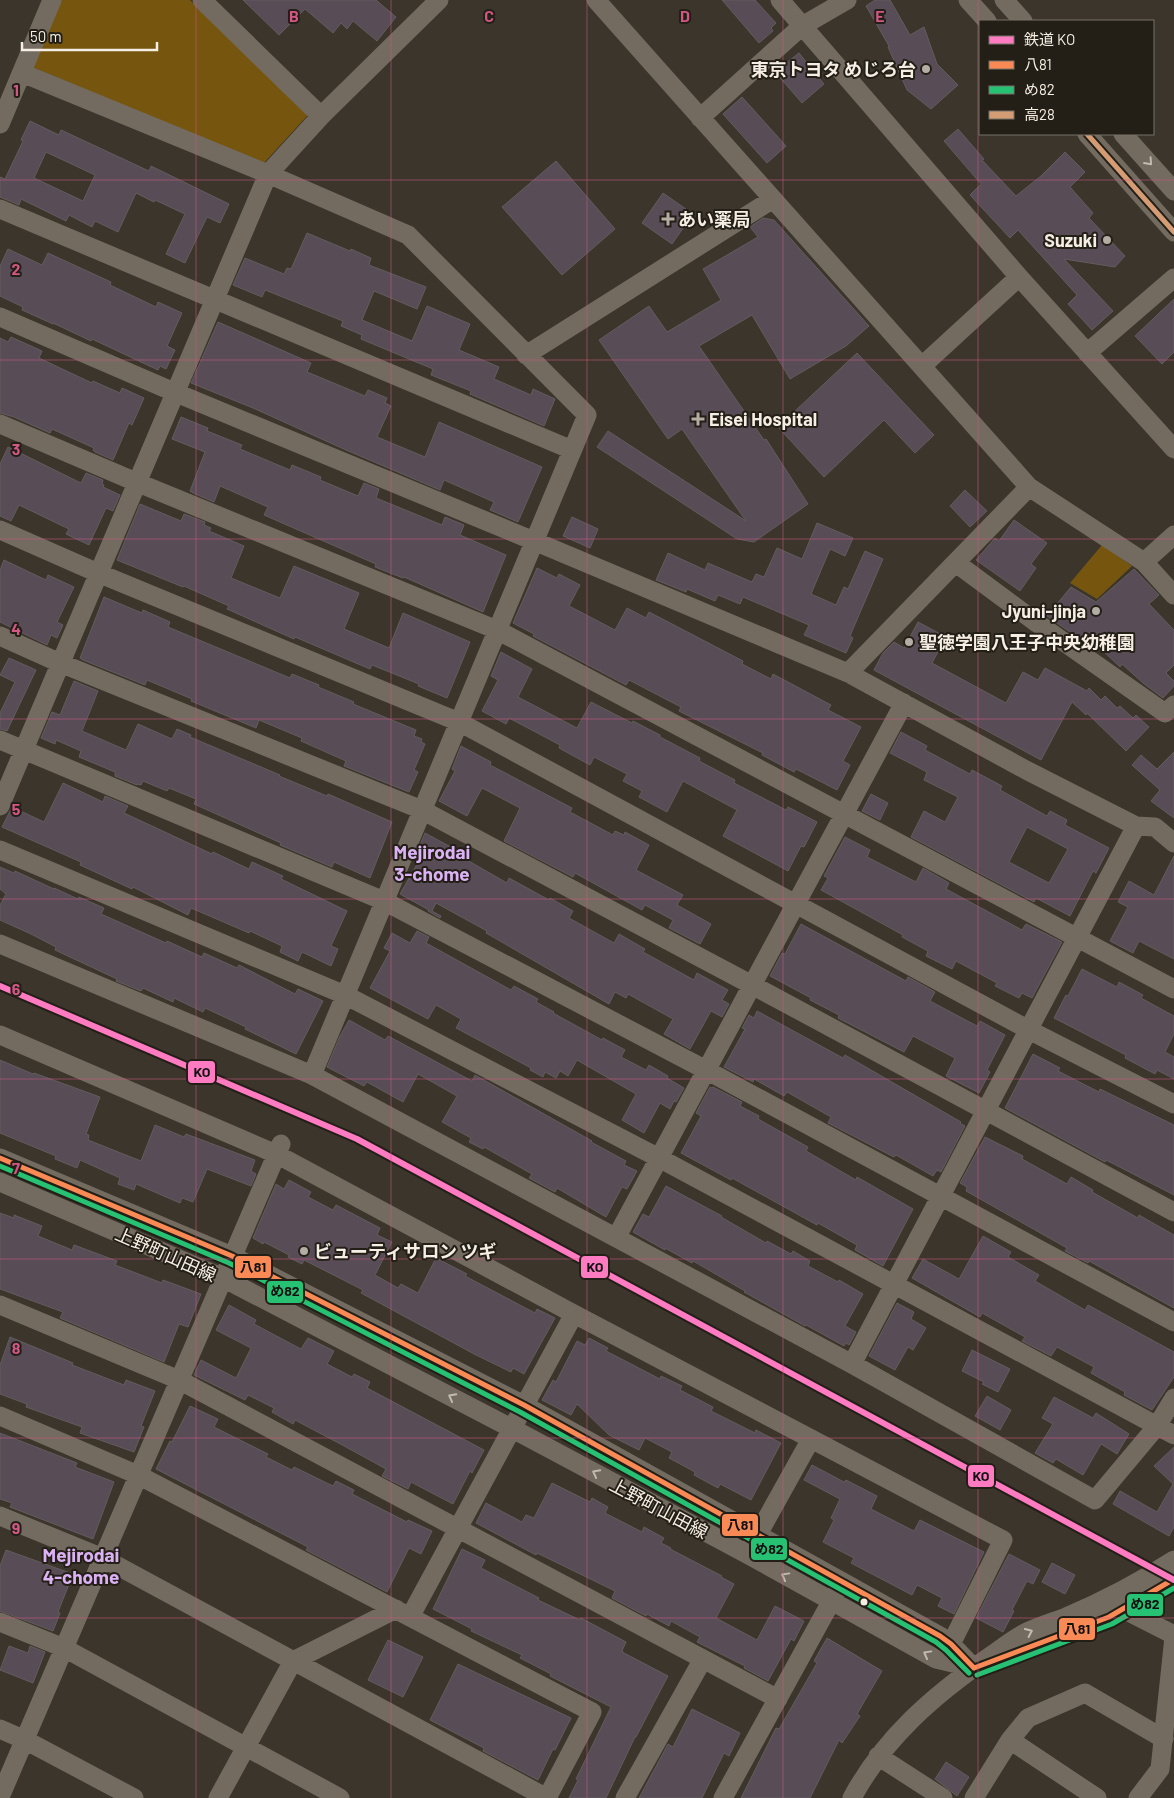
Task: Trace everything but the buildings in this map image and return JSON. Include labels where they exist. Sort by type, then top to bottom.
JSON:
[{"type":"street","points":[[0,124],[52,0]]},
{"type":"street","points":[[202,0],[321,116]]},
{"type":"street","points":[[0,806],[268,174],[321,116],[439,0]]},
{"type":"street","points":[[596,0],[1029,487],[1144,562],[1174,595]]},
{"type":"street","points":[[780,0],[1019,277],[1174,449]]},
{"type":"street","points":[[700,118],[802,26],[847,0]]},
{"type":"street","points":[[968,0],[986,20]]},
{"type":"street","points":[[1004,0],[1022,20]]},
{"type":"street","points":[[22,73],[268,174],[408,235],[587,415],[312,1075]]},
{"type":"street","points":[[1088,135],[1174,232]]},
{"type":"street","points":[[1124,135],[1174,191]]},
{"type":"street","points":[[526,355],[773,199]]},
{"type":"street","points":[[0,209],[572,450]]},
{"type":"street","points":[[922,366],[1019,277]]},
{"type":"street","points":[[1087,353],[1174,278]]},
{"type":"street","points":[[0,317],[174,392],[534,540],[848,673],[1026,770],[1136,826],[1155,827],[1174,843]]},
{"type":"street","points":[[0,424],[136,482],[497,630],[1174,989]]},
{"type":"street","points":[[848,673],[1029,487]]},
{"type":"street","points":[[0,530],[98,573],[459,722],[1029,1030],[1174,1104]]},
{"type":"street","points":[[1144,562],[1174,535]]},
{"type":"street","points":[[956,562],[1037,624],[1165,713],[1174,705]]},
{"type":"street","points":[[0,636],[60,663],[422,810],[1174,1212]]},
{"type":"street","points":[[616,1238],[904,703]]},
{"type":"street","points":[[0,740],[384,901],[706,1070],[1174,1322]]},
{"type":"street","points":[[852,1364],[1136,826]]},
{"type":"street","points":[[0,850],[345,995],[659,1158],[1174,1434]]},
{"type":"street","points":[[0,944],[312,1075],[852,1364],[1095,1500],[1157,1426],[1174,1398]]},
{"type":"street","points":[[0,1035],[278,1149],[574,1314],[1004,1540],[951,1644]]},
{"type":"street","points":[[0,1797],[278,1149]]},
{"type":"street","name":"上野町山田線","points":[[0,1158],[232,1256],[524,1405],[842,1581],[951,1644],[974,1668]]},
{"type":"street","name":"上野町山田線","points":[[0,1182],[223,1278],[512,1428],[747,1554],[936,1659],[974,1668]]},
{"type":"street","points":[[95,1223],[104,1202]]},
{"type":"street","points":[[315,1326],[327,1304]]},
{"type":"street","points":[[0,1305],[179,1380],[778,1700]]},
{"type":"street","points":[[218,1798],[293,1661],[403,1613],[457,1529],[574,1314]]},
{"type":"street","points":[[410,1375],[420,1352]]},
{"type":"street","points":[[0,1416],[138,1475],[592,1712],[547,1798],[102,1558],[0,1516]]},
{"type":"street","points":[[747,1554],[812,1439]]},
{"type":"street","points":[[630,1492],[642,1470]]},
{"type":"street","points":[[852,1798],[878,1756],[901,1729],[931,1701],[974,1668],[1075,1630],[1119,1602],[1135,1584],[1173,1566]]},
{"type":"street","points":[[1119,1602],[1154,1592],[1173,1566]]},
{"type":"street","points":[[723,1798],[842,1581]]},
{"type":"street","points":[[1119,1602],[1174,1636],[1160,1769],[1138,1798]]},
{"type":"street","points":[[0,1622],[64,1648],[340,1798]]},
{"type":"street","points":[[625,1798],[703,1659]]},
{"type":"street","points":[[974,1798],[1010,1740],[1028,1718],[1085,1693],[1164,1739]]},
{"type":"street","points":[[0,1730],[24,1740],[134,1798]]},
{"type":"street","points":[[1010,1740],[1097,1798]]},
{"type":"street","points":[[878,1756],[943,1798]]},
{"type":"shaded area","points":[[61,0],[190,0],[308,115],[263,164],[32,67]]},
{"type":"shaded area","points":[[1102,545],[1132,566],[1097,599],[1070,583]]},
{"type":"rail line","name":"KO","points":[[0,986],[357,1139],[1174,1580]]},
{"type":"transit line","name":"高28","points":[[1088,135],[1174,232]]},
{"type":"transit line","name":"八81","points":[[0,1158],[232,1256],[524,1405],[940,1636],[951,1644],[974,1668]]},
{"type":"transit line","name":"め82","points":[[0,1166],[229,1263],[520,1412],[936,1642],[969,1673]]},
{"type":"transit line","name":"八81","points":[[974,1668],[1109,1617],[1174,1579]]},
{"type":"transit line","name":"め82","points":[[977,1675],[1112,1624],[1174,1588]]},
{"type":"place","name":"東京トヨタ めじろ台","points":[[926,69]]},
{"type":"place","name":"あい薬局","points":[[668,219]]},
{"type":"place","name":"Suzuki","points":[[1107,240]]},
{"type":"place","name":"Eisei Hospital","points":[[698,419]]},
{"type":"place","name":"Jyuni-jinja","points":[[1096,611]]},
{"type":"place","name":"聖徳学園八王子中央幼稚園","points":[[909,642]]},
{"type":"place","name":"ビューティサロン ツギ","points":[[304,1251]]},
{"type":"district","name":"Mejirodai 3-chome","points":[[432,862]]},
{"type":"district","name":"Mejirodai 4-chome","points":[[81,1565]]}]
